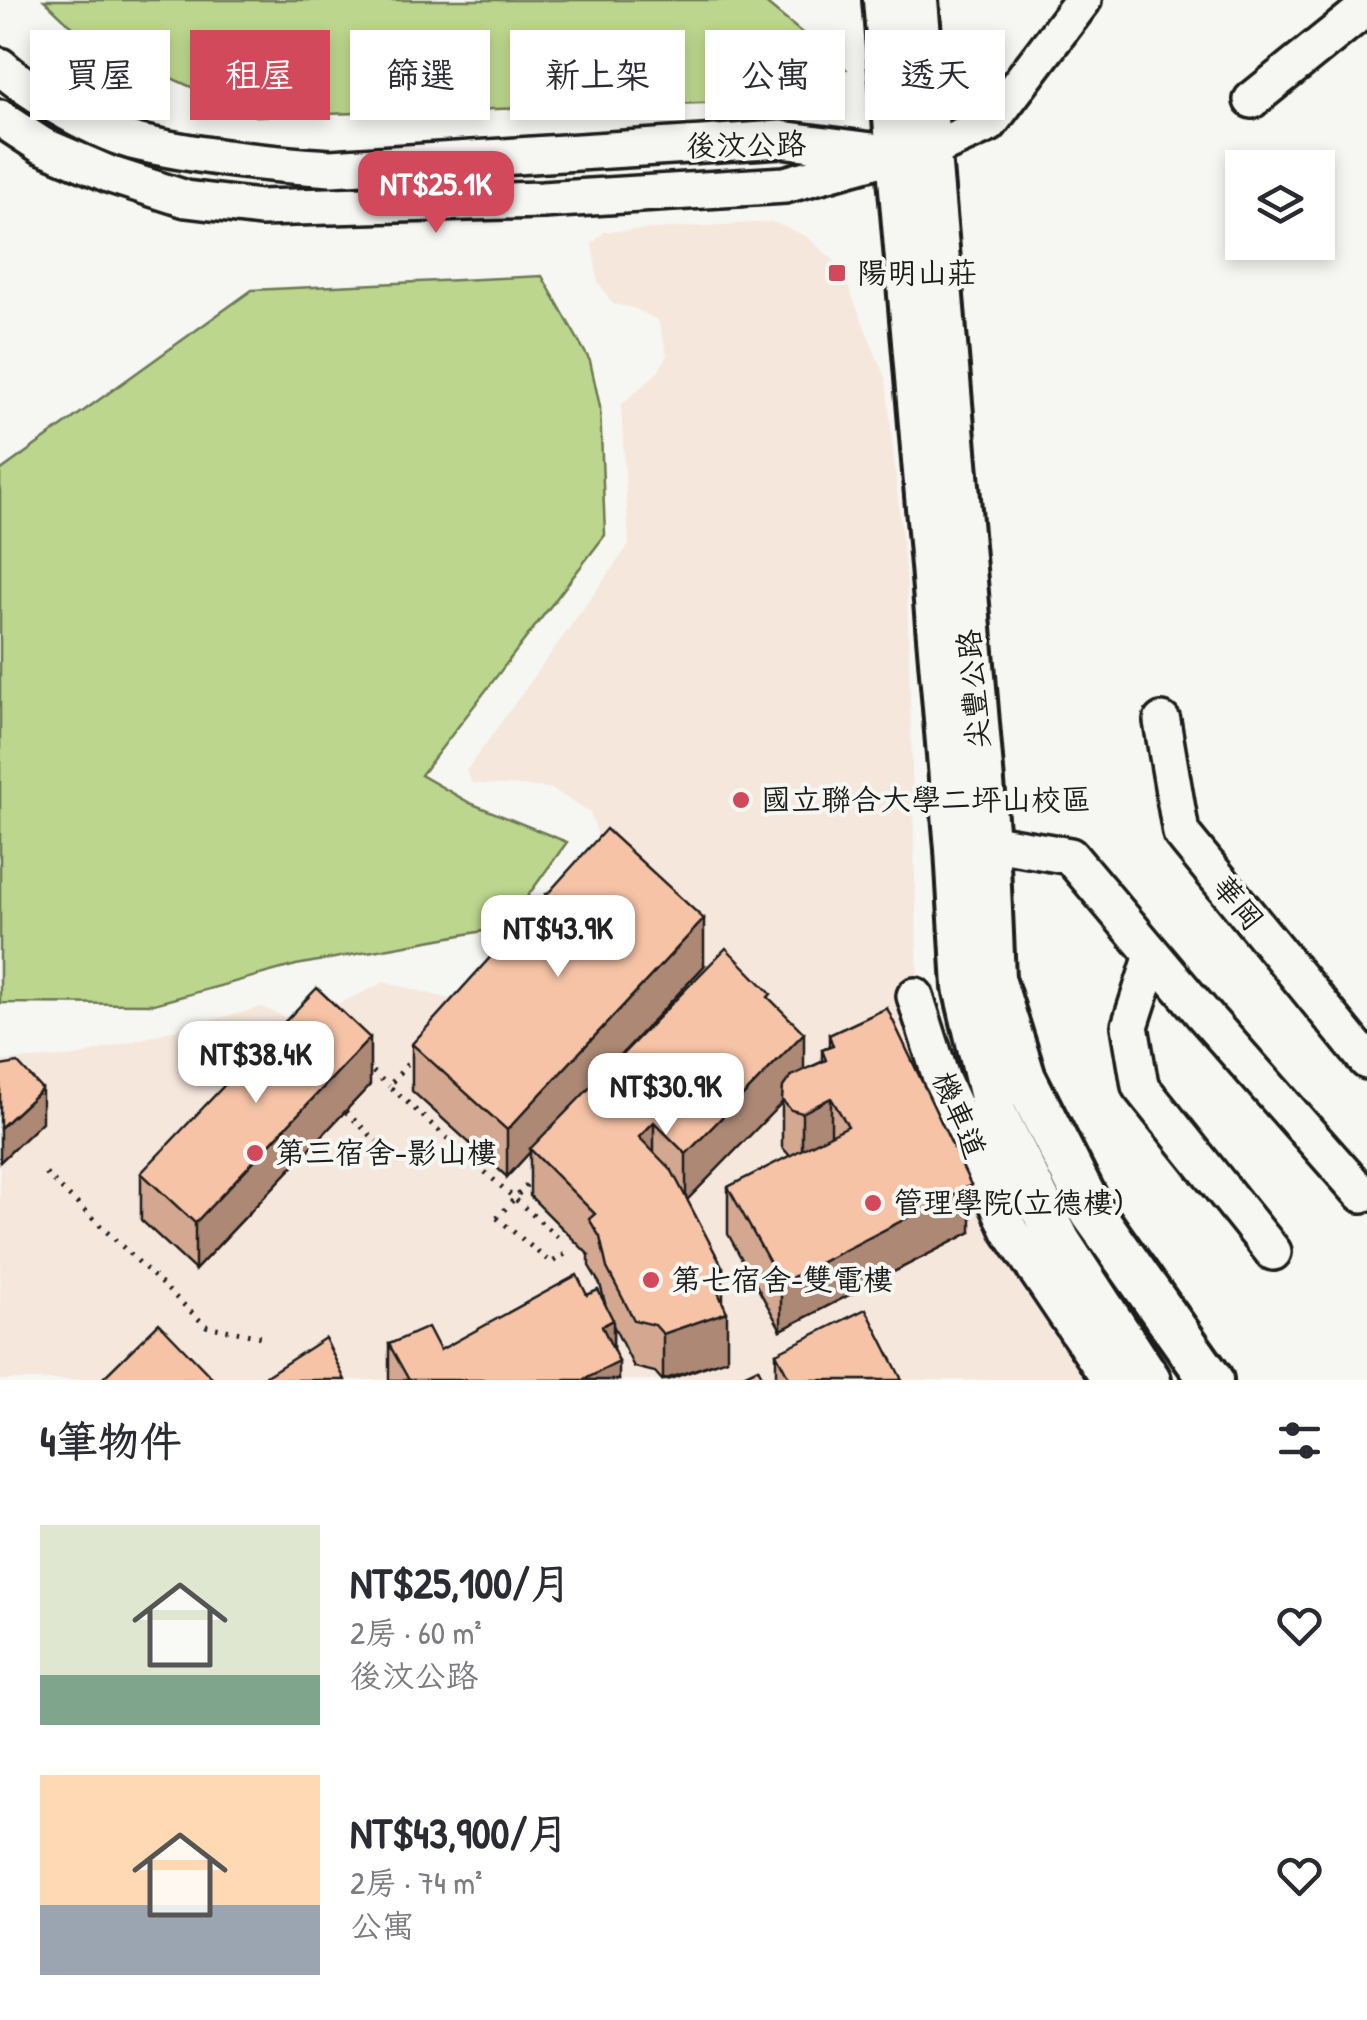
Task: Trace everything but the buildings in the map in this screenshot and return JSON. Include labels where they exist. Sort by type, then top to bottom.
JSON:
[{"type":"main road","name":"尖豐公路","points":[[885,0],[912,153],[972,846],[993,979],[1024,1078],[1092,1212],[1211,1380]]},
{"type":"main road","name":"尖豐公路","points":[[912,153],[916,0]]},
{"type":"main road","name":"尖豐公路","points":[[972,846],[965,987],[996,1114],[1059,1242],[1149,1380]]},
{"type":"street","points":[[912,153],[989,124],[1083,0]]},
{"type":"street","points":[[1252,100],[1367,7]]},
{"type":"street","name":"後汶公路","points":[[0,66],[68,112],[137,142],[290,166],[331,168],[781,138],[912,153]]},
{"type":"street","name":"後汶公路","points":[[0,118],[41,145],[111,175],[186,198],[260,208],[542,200],[785,186],[912,153]]},
{"type":"street","name":"華岡","points":[[1162,721],[1181,832],[1367,1061]]},
{"type":"street","points":[[972,846],[1070,856],[1362,1194],[1367,1192]]},
{"type":"street","points":[[1153,955],[1130,1026],[1140,1086],[1273,1252]]},
{"type":"street","name":"機車道","points":[[915,996],[942,1082],[1010,1231],[1110,1380]]},
{"type":"path","points":[[523,922],[548,892]]},
{"type":"path","points":[[389,1086],[426,1042]]},
{"type":"path","points":[[359,1060],[562,1240]]},
{"type":"path","points":[[346,1112],[400,1163]]},
{"type":"path","points":[[541,1169],[497,1218],[550,1264],[570,1251]]},
{"type":"path","points":[[46,1174],[206,1326],[262,1337]]},
{"type":"shaded area","name":"國立聯合大學二坪山校區","points":[[772,222],[806,236],[840,266],[886,380],[907,587],[918,983],[1027,1237],[1126,1380],[0,1380],[0,1061],[77,1056],[262,1007],[297,1023],[385,982],[457,1001],[602,849],[590,812],[550,788],[472,783],[466,771],[629,545],[621,405],[658,372],[667,355],[658,320],[613,304],[598,282],[592,244],[604,232]]},
{"type":"green space","points":[[44,0],[762,0],[799,30],[705,30],[705,103],[685,103],[685,30],[510,30],[510,109],[490,109],[490,30],[350,30],[350,113],[330,114],[330,30],[190,30],[190,86],[170,78],[170,30],[76,30]]},
{"type":"green space","points":[[542,276],[590,361],[600,407],[605,535],[421,775],[470,803],[567,842],[505,927],[296,965],[154,1004],[0,1003],[0,471],[252,290]]},
{"type":"place","name":"陽明山莊","points":[[837,273]]},
{"type":"place","name":"國立聯合大學二坪山校區","points":[[741,800]]},
{"type":"place","name":"第三宿舍-影山樓","points":[[255,1153]]},
{"type":"place","name":"管理學院(立德樓)","points":[[873,1203]]},
{"type":"place","name":"第七宿舍-雙電樓","points":[[651,1280]]}]
